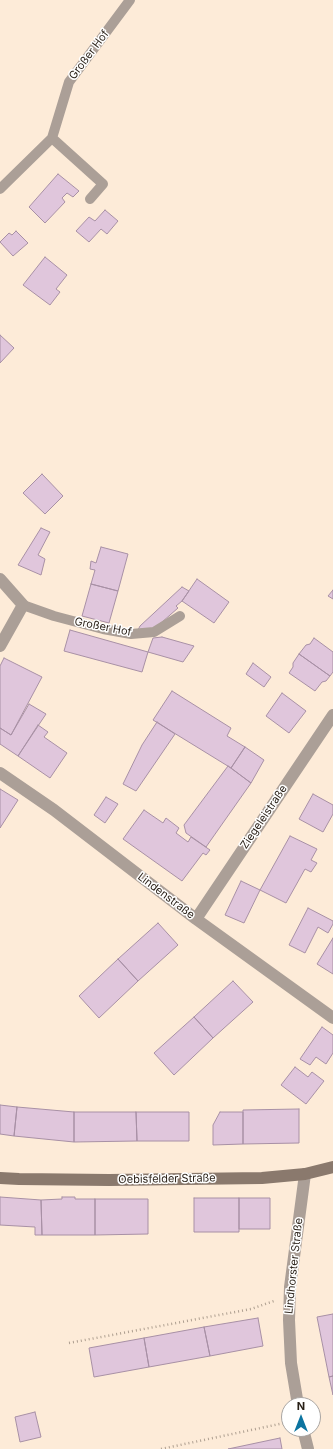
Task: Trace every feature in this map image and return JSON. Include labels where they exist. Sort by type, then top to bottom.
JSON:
[{"type":"street","name":"Großer Hof","points":[[0,579],[23,605]]},
{"type":"street","points":[[0,646],[23,605]]},
{"type":"street","name":"Ziegeleistraße","points":[[196,919],[333,715]]},
{"type":"street","name":"Lindenstraße","points":[[0,773],[54,810],[196,919],[333,1018]]},
{"type":"street","name":"Oebisfelder Straße","points":[[0,1178],[101,1180],[283,1177],[305,1174],[333,1167]]},
{"type":"street","name":"Lindhorster Straße","points":[[297,1397],[290,1346],[290,1295],[305,1174]]},
{"type":"street","points":[[305,1437],[308,1449]]},
{"type":"lane","name":"Großer Hof","points":[[0,189],[52,138],[69,82],[130,0]]},
{"type":"lane","points":[[52,138],[103,184],[90,199]]},
{"type":"lane","name":"Großer Hof","points":[[23,605],[54,616],[103,629],[131,634],[154,632],[180,616]]},
{"type":"path","points":[[69,1343],[251,1309],[290,1295]]},
{"type":"path","points":[[161,1449],[281,1424]]},
{"type":"building","points":[[58,174],[79,191],[73,197],[67,193],[62,198],[65,202],[45,223],[29,207]]},
{"type":"building","points":[[105,210],[118,221],[107,234],[101,229],[89,242],[76,231],[89,217],[95,221]]},
{"type":"building","points":[[16,231],[28,243],[13,256],[0,242],[9,233],[12,235]]},
{"type":"building","points":[[45,257],[67,275],[56,289],[60,292],[50,305],[23,285]]},
{"type":"building","points":[[0,335],[14,348],[0,363]]},
{"type":"building","points":[[42,474],[63,496],[45,514],[23,493]]},
{"type":"building","points":[[41,528],[50,532],[38,555],[45,559],[41,575],[18,565]]},
{"type":"building","points":[[101,547],[128,554],[118,591],[91,584],[95,570],[90,569],[91,561],[96,563]]},
{"type":"building","points":[[197,579],[229,602],[214,623],[182,601]]},
{"type":"building","points":[[91,584],[118,591],[109,623],[82,616]]},
{"type":"building","points":[[182,587],[189,591],[182,601],[176,606],[178,608],[154,629],[138,630],[140,626]]},
{"type":"building","points":[[333,590],[333,599],[328,596]]},
{"type":"building","points":[[70,630],[148,652],[142,672],[64,651]]},
{"type":"building","points":[[162,637],[194,646],[183,662],[148,652],[153,638]]},
{"type":"building","points":[[314,638],[333,652],[333,672],[330,676],[299,654]]},
{"type":"building","points":[[299,654],[330,676],[326,681],[322,682],[315,691],[289,673]]},
{"type":"building","points":[[4,658],[42,677],[11,735],[0,728],[0,666]]},
{"type":"building","points":[[253,663],[271,677],[264,687],[246,674]]},
{"type":"building","points":[[172,691],[231,728],[227,736],[245,747],[231,768],[153,720]]},
{"type":"building","points":[[282,693],[306,711],[289,733],[266,716]]},
{"type":"building","points":[[29,704],[46,714],[18,756],[0,744],[0,728],[11,735]]},
{"type":"building","points":[[157,722],[175,734],[136,791],[123,784],[142,745]]},
{"type":"building","points":[[38,725],[48,732],[44,737],[67,753],[50,778],[18,756]]},
{"type":"building","points":[[245,747],[264,760],[251,783],[231,768]]},
{"type":"building","points":[[228,766],[251,783],[206,847],[186,833],[184,825]]},
{"type":"building","points":[[0,789],[18,800],[0,828]]},
{"type":"building","points":[[313,794],[333,805],[333,814],[323,832],[299,819]]},
{"type":"building","points":[[106,797],[118,804],[105,823],[94,815]]},
{"type":"building","points":[[144,810],[163,823],[166,818],[179,828],[176,833],[188,842],[191,837],[210,850],[206,855],[203,853],[182,881],[123,839]]},
{"type":"building","points":[[290,836],[317,849],[311,860],[317,863],[311,872],[305,869],[286,903],[260,890]]},
{"type":"building","points":[[241,881],[260,890],[244,923],[225,915]]},
{"type":"building","points":[[308,908],[333,921],[333,924],[328,933],[318,927],[305,953],[289,945]]},
{"type":"building","points":[[158,923],[178,945],[138,981],[118,959]]},
{"type":"building","points":[[333,938],[333,974],[317,964]]},
{"type":"building","points":[[118,959],[138,981],[99,1018],[79,996]]},
{"type":"building","points":[[233,981],[253,1002],[213,1038],[194,1017]]},
{"type":"building","points":[[194,1017],[213,1038],[174,1075],[154,1053]]},
{"type":"building","points":[[322,1027],[333,1035],[333,1053],[326,1064],[316,1057],[310,1065],[300,1059]]},
{"type":"building","points":[[295,1067],[308,1077],[312,1072],[324,1081],[306,1104],[281,1085]]},
{"type":"building","points":[[0,1105],[17,1107],[14,1136],[0,1134]]},
{"type":"building","points":[[17,1107],[74,1112],[74,1142],[14,1136]]},
{"type":"building","points":[[299,1109],[299,1143],[243,1144],[243,1110]]},
{"type":"building","points":[[74,1112],[136,1112],[137,1141],[74,1142]]},
{"type":"building","points":[[136,1112],[189,1112],[189,1141],[137,1141]]},
{"type":"building","points":[[220,1112],[243,1112],[243,1144],[213,1145],[213,1125]]},
{"type":"building","points":[[0,1197],[41,1200],[42,1235],[35,1235],[35,1227],[0,1225]]},
{"type":"building","points":[[62,1197],[75,1197],[75,1199],[95,1199],[95,1235],[42,1235],[41,1200],[62,1199]]},
{"type":"building","points":[[194,1198],[239,1198],[239,1232],[194,1232]]},
{"type":"building","points":[[239,1198],[270,1198],[270,1229],[239,1229]]},
{"type":"building","points":[[95,1199],[148,1199],[148,1234],[95,1235]]},
{"type":"building","points":[[333,1314],[333,1376],[329,1377],[317,1317]]},
{"type":"building","points":[[258,1318],[263,1346],[210,1356],[204,1327]]},
{"type":"building","points":[[204,1327],[210,1356],[149,1367],[144,1338]]},
{"type":"building","points":[[144,1338],[149,1367],[94,1377],[89,1348]]},
{"type":"building","points":[[333,1376],[333,1395],[329,1377]]},
{"type":"building","points":[[35,1412],[41,1437],[20,1442],[15,1417]]},
{"type":"building","points":[[280,1438],[282,1449],[228,1449]]}]
